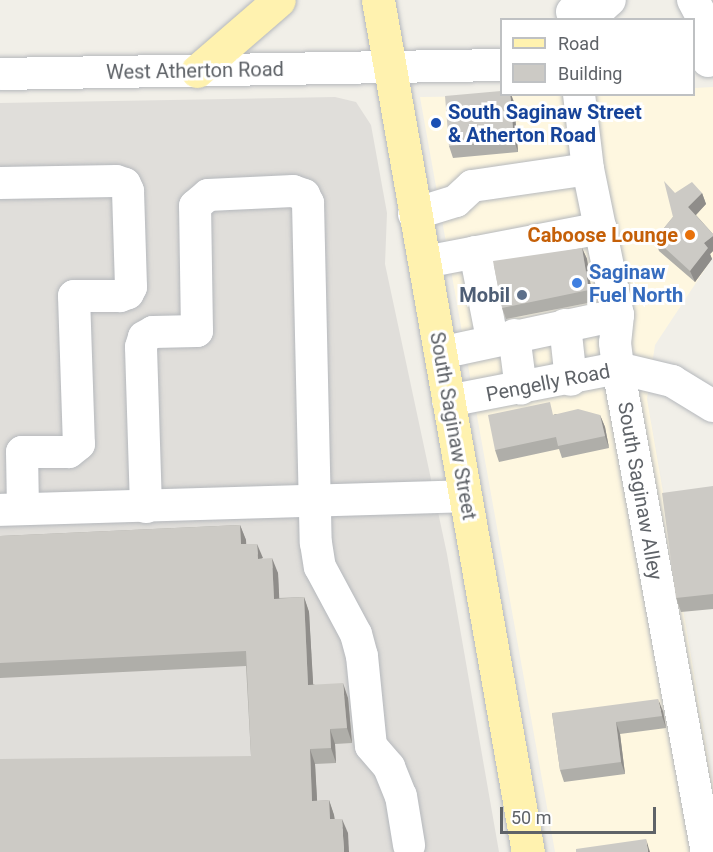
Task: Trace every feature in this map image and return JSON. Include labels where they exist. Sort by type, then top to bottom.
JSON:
[{"type":"main road","points":[[197,71],[279,0]]},
{"type":"main road","name":"South Saginaw Street","points":[[378,0],[528,852]]},
{"type":"street","points":[[568,10],[603,6],[610,0]]},
{"type":"street","points":[[693,0],[708,28],[705,61]]},
{"type":"street","name":"West Atherton Road","points":[[0,74],[500,65]]},
{"type":"street","name":"South Saginaw Alley","points":[[579,96],[588,169],[618,315],[615,343],[618,368],[707,852]]},
{"type":"street","points":[[414,214],[456,201],[472,186],[588,169]]},
{"type":"street","points":[[0,183],[116,181],[125,184],[128,191],[128,294],[74,296],[79,444],[69,452],[22,452],[11,474],[12,510],[316,503],[465,496]]},
{"type":"street","points":[[146,507],[141,347],[144,337],[153,332],[197,331],[195,206],[208,195],[293,191],[304,195],[308,203],[316,503],[320,567],[356,634],[362,656],[371,746],[389,767],[401,796],[409,845]]},
{"type":"street","points":[[424,262],[601,228]]},
{"type":"street","points":[[475,252],[522,389]]},
{"type":"street","points":[[440,353],[503,337],[618,315]]},
{"type":"street","points":[[565,325],[571,380]]},
{"type":"street","name":"Pengelly Road","points":[[448,401],[571,380],[618,368],[672,381],[713,406]]},
{"type":"shaded area","points":[[713,87],[713,257],[655,345],[647,399],[713,784],[713,852],[555,852],[420,97],[695,96],[695,88]]},
{"type":"shaded area","points":[[335,97],[356,102],[371,125],[387,213],[385,264],[447,554],[499,852],[0,852],[0,103]]},
{"type":"building","points":[[500,91],[500,96],[510,96],[514,140],[449,146],[445,96]]},
{"type":"building","name":"Caboose Lounge","points":[[664,181],[675,193],[692,182],[702,193],[688,207],[713,236],[704,243],[708,248],[690,271],[655,239],[673,217]]},
{"type":"building","points":[[582,248],[589,290],[502,308],[493,261]]},
{"type":"building","points":[[550,402],[553,415],[578,409],[600,415],[605,436],[558,446],[556,437],[495,450],[488,415]]},
{"type":"building","points":[[713,486],[713,594],[676,598],[662,493]]},
{"type":"building","points":[[240,525],[241,544],[257,544],[258,559],[272,558],[274,599],[304,597],[308,685],[343,683],[347,728],[330,729],[331,748],[310,749],[312,801],[329,800],[330,819],[342,819],[344,852],[0,852],[0,759],[251,756],[246,651],[0,663],[0,536]]},
{"type":"building","points":[[658,699],[662,716],[616,722],[621,762],[560,770],[552,713]]},
{"type":"building","points":[[646,839],[648,852],[576,852],[576,849]]},
{"type":"place","name":"South Saginaw Street & Atherton Road","points":[[436,123]]},
{"type":"place","name":"Caboose Lounge","points":[[690,235]]},
{"type":"place","name":"Saginaw Fuel North","points":[[577,283]]},
{"type":"place","name":"Mobil","points":[[522,295]]}]
